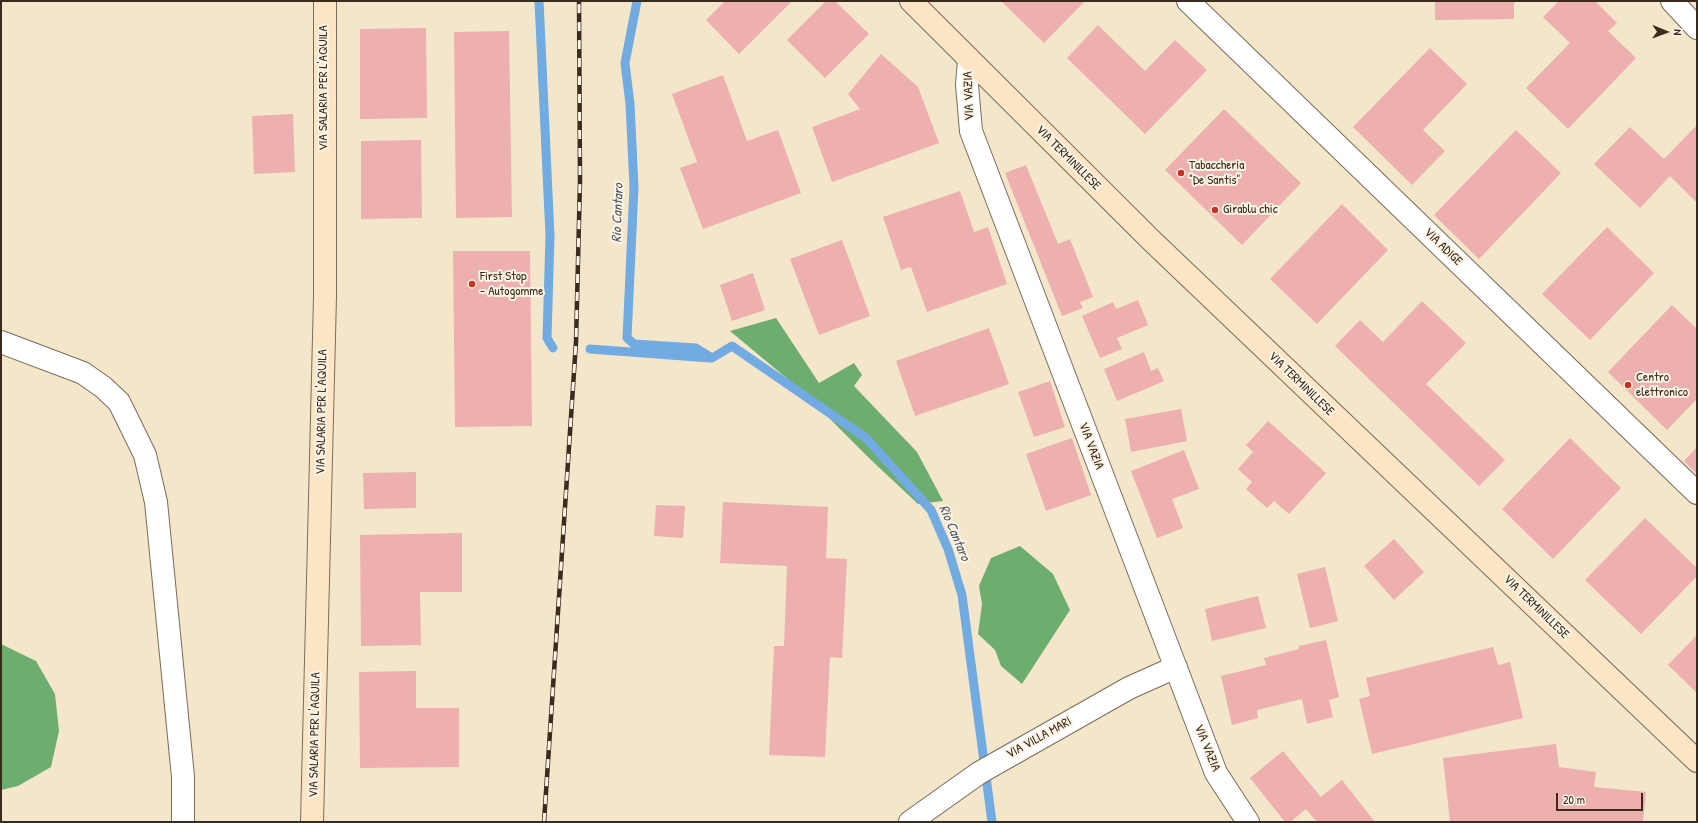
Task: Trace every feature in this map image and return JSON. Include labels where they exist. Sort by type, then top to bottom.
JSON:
[{"type":"main road","name":"VIA SALARIA PER L'AQUILA","points":[[312,822],[325,296],[324,1]]},
{"type":"main road","name":"VIA TERMINILLESE","points":[[914,3],[969,60],[1152,242],[1697,761]]},
{"type":"street","name":"VIA ADIGE","points":[[1188,1],[1697,493]]},
{"type":"street","points":[[1672,1],[1697,28]]},
{"type":"street","name":"VIA VAZIA","points":[[969,60],[967,85],[971,131],[1216,773],[1248,822]]},
{"type":"street","points":[[1,342],[83,373],[103,387],[119,402],[145,455],[156,502],[183,777],[183,822]]},
{"type":"street","name":"VIA VILLA MARI","points":[[910,822],[979,773],[1030,743],[1128,688],[1176,667]]},
{"type":"green space","points":[[776,318],[819,383],[854,363],[862,375],[854,386],[917,452],[943,501],[918,504],[870,459],[802,391],[730,331]]},
{"type":"green space","points":[[1020,546],[1053,574],[1070,610],[1022,684],[1001,666],[995,650],[978,634],[982,604],[979,586],[991,558]]},
{"type":"green space","points":[[1,644],[36,661],[55,694],[59,731],[51,767],[18,786],[1,790]]},
{"type":"building","points":[[725,1],[792,1],[739,54],[706,20]]},
{"type":"building","points":[[826,1],[835,1],[869,34],[825,78],[787,40]]},
{"type":"building","points":[[1001,1],[1085,1],[1044,43]]},
{"type":"building","points":[[1435,1],[1514,1],[1514,19],[1435,20]]},
{"type":"building","points":[[1559,1],[1595,1],[1617,23],[1608,31],[1636,58],[1568,129],[1526,88],[1570,43],[1543,17]]},
{"type":"building","points":[[1098,25],[1145,71],[1175,40],[1207,70],[1145,134],[1067,58]]},
{"type":"building","points":[[426,28],[427,118],[360,119],[360,29]]},
{"type":"building","points":[[509,31],[512,217],[456,218],[454,32]]},
{"type":"building","points":[[1430,48],[1467,84],[1423,130],[1445,151],[1412,185],[1353,127]]},
{"type":"building","points":[[881,54],[918,87],[939,143],[832,182],[812,127],[860,109],[848,94]]},
{"type":"building","points":[[723,75],[747,141],[778,130],[801,193],[703,229],[680,168],[697,162],[672,94]]},
{"type":"building","points":[[1224,109],[1301,183],[1242,245],[1165,170]]},
{"type":"building","points":[[293,114],[295,172],[254,174],[252,116]]},
{"type":"building","points":[[1697,125],[1696,202],[1670,176],[1640,208],[1594,164],[1630,127],[1664,159]]},
{"type":"building","points":[[1516,130],[1561,173],[1479,259],[1434,215]]},
{"type":"building","points":[[421,140],[422,218],[361,219],[361,141]]},
{"type":"building","points":[[1026,165],[1058,244],[1070,239],[1093,297],[1080,302],[1083,308],[1062,316],[1005,173]]},
{"type":"building","points":[[960,191],[974,232],[988,227],[1007,284],[927,312],[911,267],[901,270],[883,217]]},
{"type":"building","points":[[1342,204],[1388,250],[1317,324],[1270,279]]},
{"type":"building","points":[[1607,227],[1654,273],[1590,340],[1542,294]]},
{"type":"building","points":[[842,240],[870,316],[819,335],[790,259]]},
{"type":"building","points":[[453,251],[530,251],[532,426],[455,427]]},
{"type":"building","points":[[753,273],[765,310],[732,321],[720,285]]},
{"type":"building","points":[[1138,300],[1148,325],[1117,338],[1122,349],[1100,358],[1082,316],[1113,302],[1116,309]]},
{"type":"building","points":[[1422,301],[1466,343],[1426,384],[1505,460],[1479,486],[1335,346],[1360,320],[1383,342]]},
{"type":"building","points":[[1672,305],[1697,329],[1697,399],[1667,430],[1608,372]]},
{"type":"building","points":[[989,328],[1009,384],[915,416],[896,361]]},
{"type":"building","points":[[1144,352],[1151,371],[1158,368],[1164,381],[1117,401],[1104,369]]},
{"type":"building","points":[[1050,381],[1065,427],[1034,437],[1018,392]]},
{"type":"building","points":[[1181,409],[1187,441],[1131,452],[1125,419]]},
{"type":"building","points":[[1268,421],[1326,473],[1289,514],[1274,501],[1267,508],[1246,489],[1252,482],[1238,469],[1253,452],[1246,445]]},
{"type":"building","points":[[1072,438],[1091,495],[1046,511],[1026,454]]},
{"type":"building","points":[[1570,438],[1621,488],[1553,559],[1502,509]]},
{"type":"building","points":[[1697,447],[1697,474],[1684,461]]},
{"type":"building","points":[[1184,450],[1199,489],[1172,499],[1183,528],[1157,538],[1131,471]]},
{"type":"building","points":[[416,472],[416,508],[364,509],[363,473]]},
{"type":"building","points":[[723,502],[828,507],[826,558],[847,559],[842,658],[830,657],[825,757],[769,755],[774,646],[784,646],[787,566],[720,563]]},
{"type":"building","points":[[656,505],[685,506],[683,538],[654,536]]},
{"type":"building","points":[[1645,518],[1697,568],[1697,576],[1641,634],[1585,580]]},
{"type":"building","points":[[462,533],[462,592],[420,592],[421,645],[361,646],[360,535]]},
{"type":"building","points":[[1394,539],[1424,572],[1394,600],[1364,566]]},
{"type":"building","points":[[1325,567],[1338,621],[1310,628],[1297,574]]},
{"type":"building","points":[[1258,596],[1266,628],[1212,641],[1205,609]]},
{"type":"building","points":[[1697,635],[1697,693],[1668,665]]},
{"type":"building","points":[[1326,640],[1339,697],[1329,700],[1333,717],[1307,724],[1302,699],[1257,710],[1258,718],[1232,725],[1221,676],[1266,665],[1264,658],[1299,649],[1299,646]]},
{"type":"building","points":[[1493,647],[1498,665],[1510,662],[1523,718],[1372,754],[1359,699],[1370,696],[1366,678]]},
{"type":"building","points":[[416,671],[416,708],[459,708],[459,767],[360,768],[359,672]]},
{"type":"building","points":[[1556,744],[1559,767],[1596,772],[1594,787],[1646,792],[1643,822],[1450,822],[1443,758]]},
{"type":"building","points":[[1283,751],[1321,797],[1342,780],[1375,822],[1317,822],[1306,809],[1290,822],[1285,822],[1250,778]]},
{"type":"waterway","name":"Rio Cantaro","points":[[539,1],[550,236],[547,338],[553,348]]},
{"type":"waterway","name":"Rio Cantaro","points":[[637,1],[625,63],[630,104],[634,187],[627,338],[634,344],[696,348],[712,358],[732,346],[866,438],[931,510],[948,549],[962,595],[992,822]]},
{"type":"waterway","name":"Rio Cantaro","points":[[590,349],[710,358]]},
{"type":"railway","points":[[544,822],[576,342],[580,181],[579,1]]},
{"type":"place","name":"Tabaccheria \"De Santis\"","points":[[1181,173]]},
{"type":"place","name":"Girablu chic","points":[[1215,210]]},
{"type":"place","name":"First Stop - Autogomme","points":[[472,284]]},
{"type":"place","name":"Centro elettronico","points":[[1628,385]]}]
